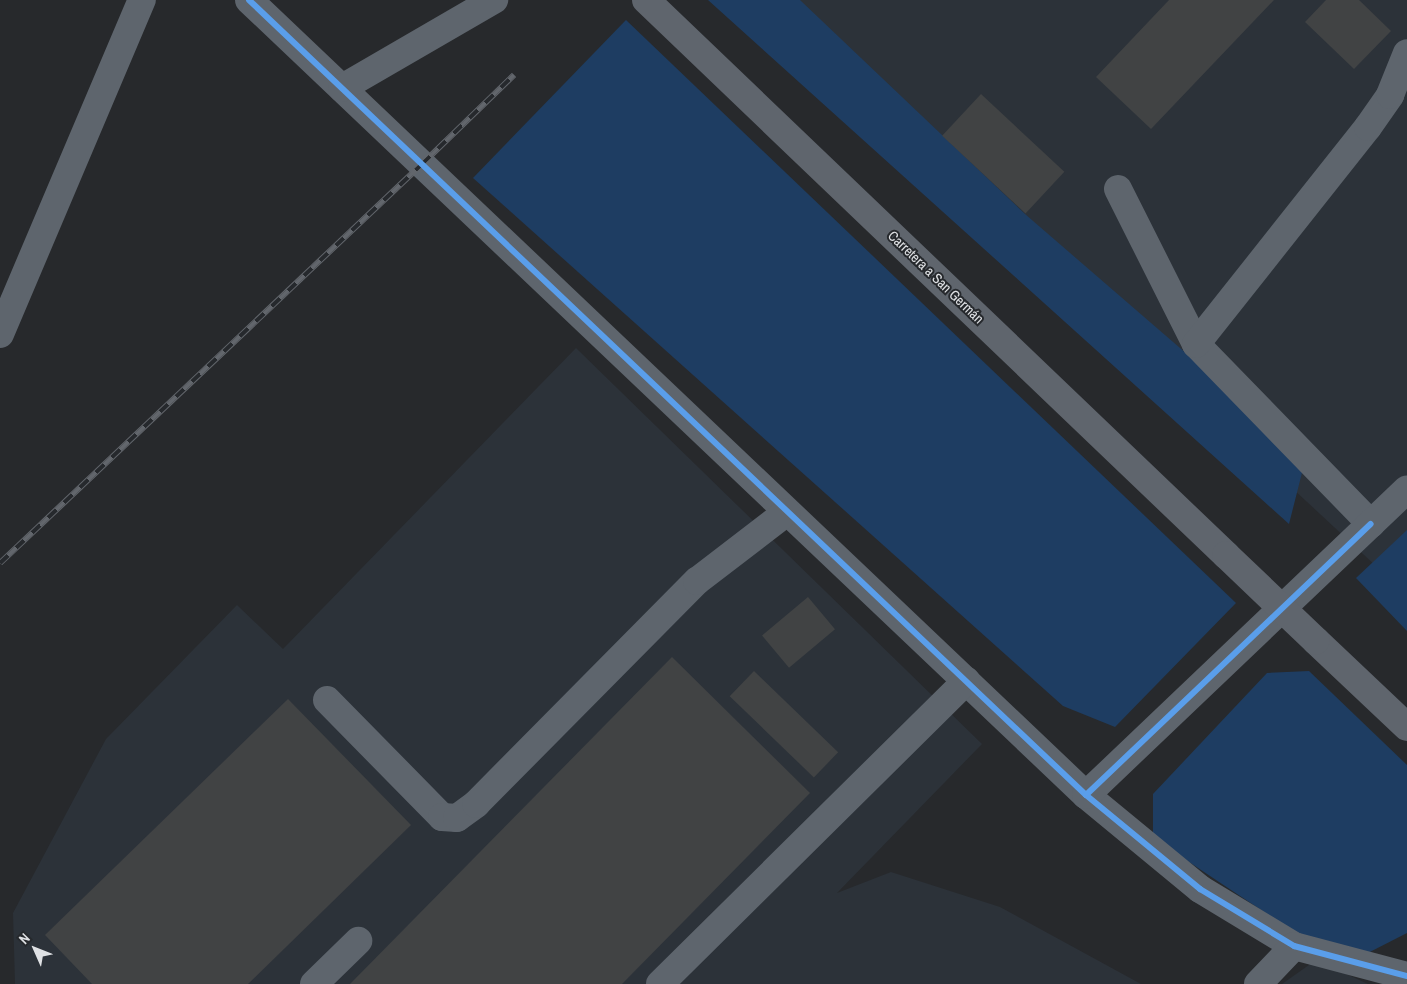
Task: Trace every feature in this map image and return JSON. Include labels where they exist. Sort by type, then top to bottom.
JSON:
[{"type":"main road","name":"Carretera a San Germán","points":[[646,0],[1407,728]]},
{"type":"street","points":[[0,334],[142,0]]},
{"type":"street","points":[[249,0],[1086,795],[1200,889],[1294,946],[1407,976]]},
{"type":"street","points":[[342,88],[494,0]]},
{"type":"street","points":[[1196,344],[1368,127],[1390,94],[1407,53]]},
{"type":"street","points":[[1118,189],[1196,344],[1371,524]]},
{"type":"street","points":[[1086,795],[1407,489]]},
{"type":"street","points":[[327,700],[442,816],[458,818],[476,804],[697,581],[787,512]]},
{"type":"street","points":[[660,984],[966,681]]},
{"type":"street","points":[[314,984],[358,941]]},
{"type":"street","points":[[1258,984],[1294,946]]},
{"type":"shaded area","points":[[708,0],[800,0],[1025,214],[1306,457],[1289,524]]},
{"type":"shaded area","points":[[768,0],[1407,0],[1407,595]]},
{"type":"shaded area","points":[[626,20],[1236,603],[1115,727],[1063,706],[473,178]]},
{"type":"shaded area","points":[[576,348],[982,744],[837,893],[891,872],[1000,907],[1141,984],[15,984],[13,913],[106,739],[237,605],[283,649]]},
{"type":"shaded area","points":[[1407,530],[1407,631],[1356,578]]},
{"type":"shaded area","points":[[1309,671],[1407,765],[1407,933],[1360,957],[1309,942],[1153,838],[1153,794],[1267,673]]},
{"type":"shaded area","points":[[1316,960],[1368,984],[1282,984]]},
{"type":"building","points":[[1169,0],[1274,0],[1151,129],[1096,77]]},
{"type":"building","points":[[1326,0],[1359,0],[1391,31],[1354,69],[1305,22]]},
{"type":"building","points":[[981,94],[1064,172],[1026,213],[942,136]]},
{"type":"building","points":[[808,597],[835,629],[789,668],[762,636]]},
{"type":"building","points":[[672,657],[810,793],[622,984],[350,984]]},
{"type":"building","points":[[754,671],[838,752],[814,777],[730,696]]},
{"type":"building","points":[[288,699],[411,825],[248,984],[92,984],[45,935]]},
{"type":"railway","points":[[0,563],[514,75]]},
{"type":"cycle path","points":[[249,0],[1086,795],[1200,889],[1294,946],[1407,976]]},
{"type":"cycle path","points":[[1086,795],[1371,524]]}]
